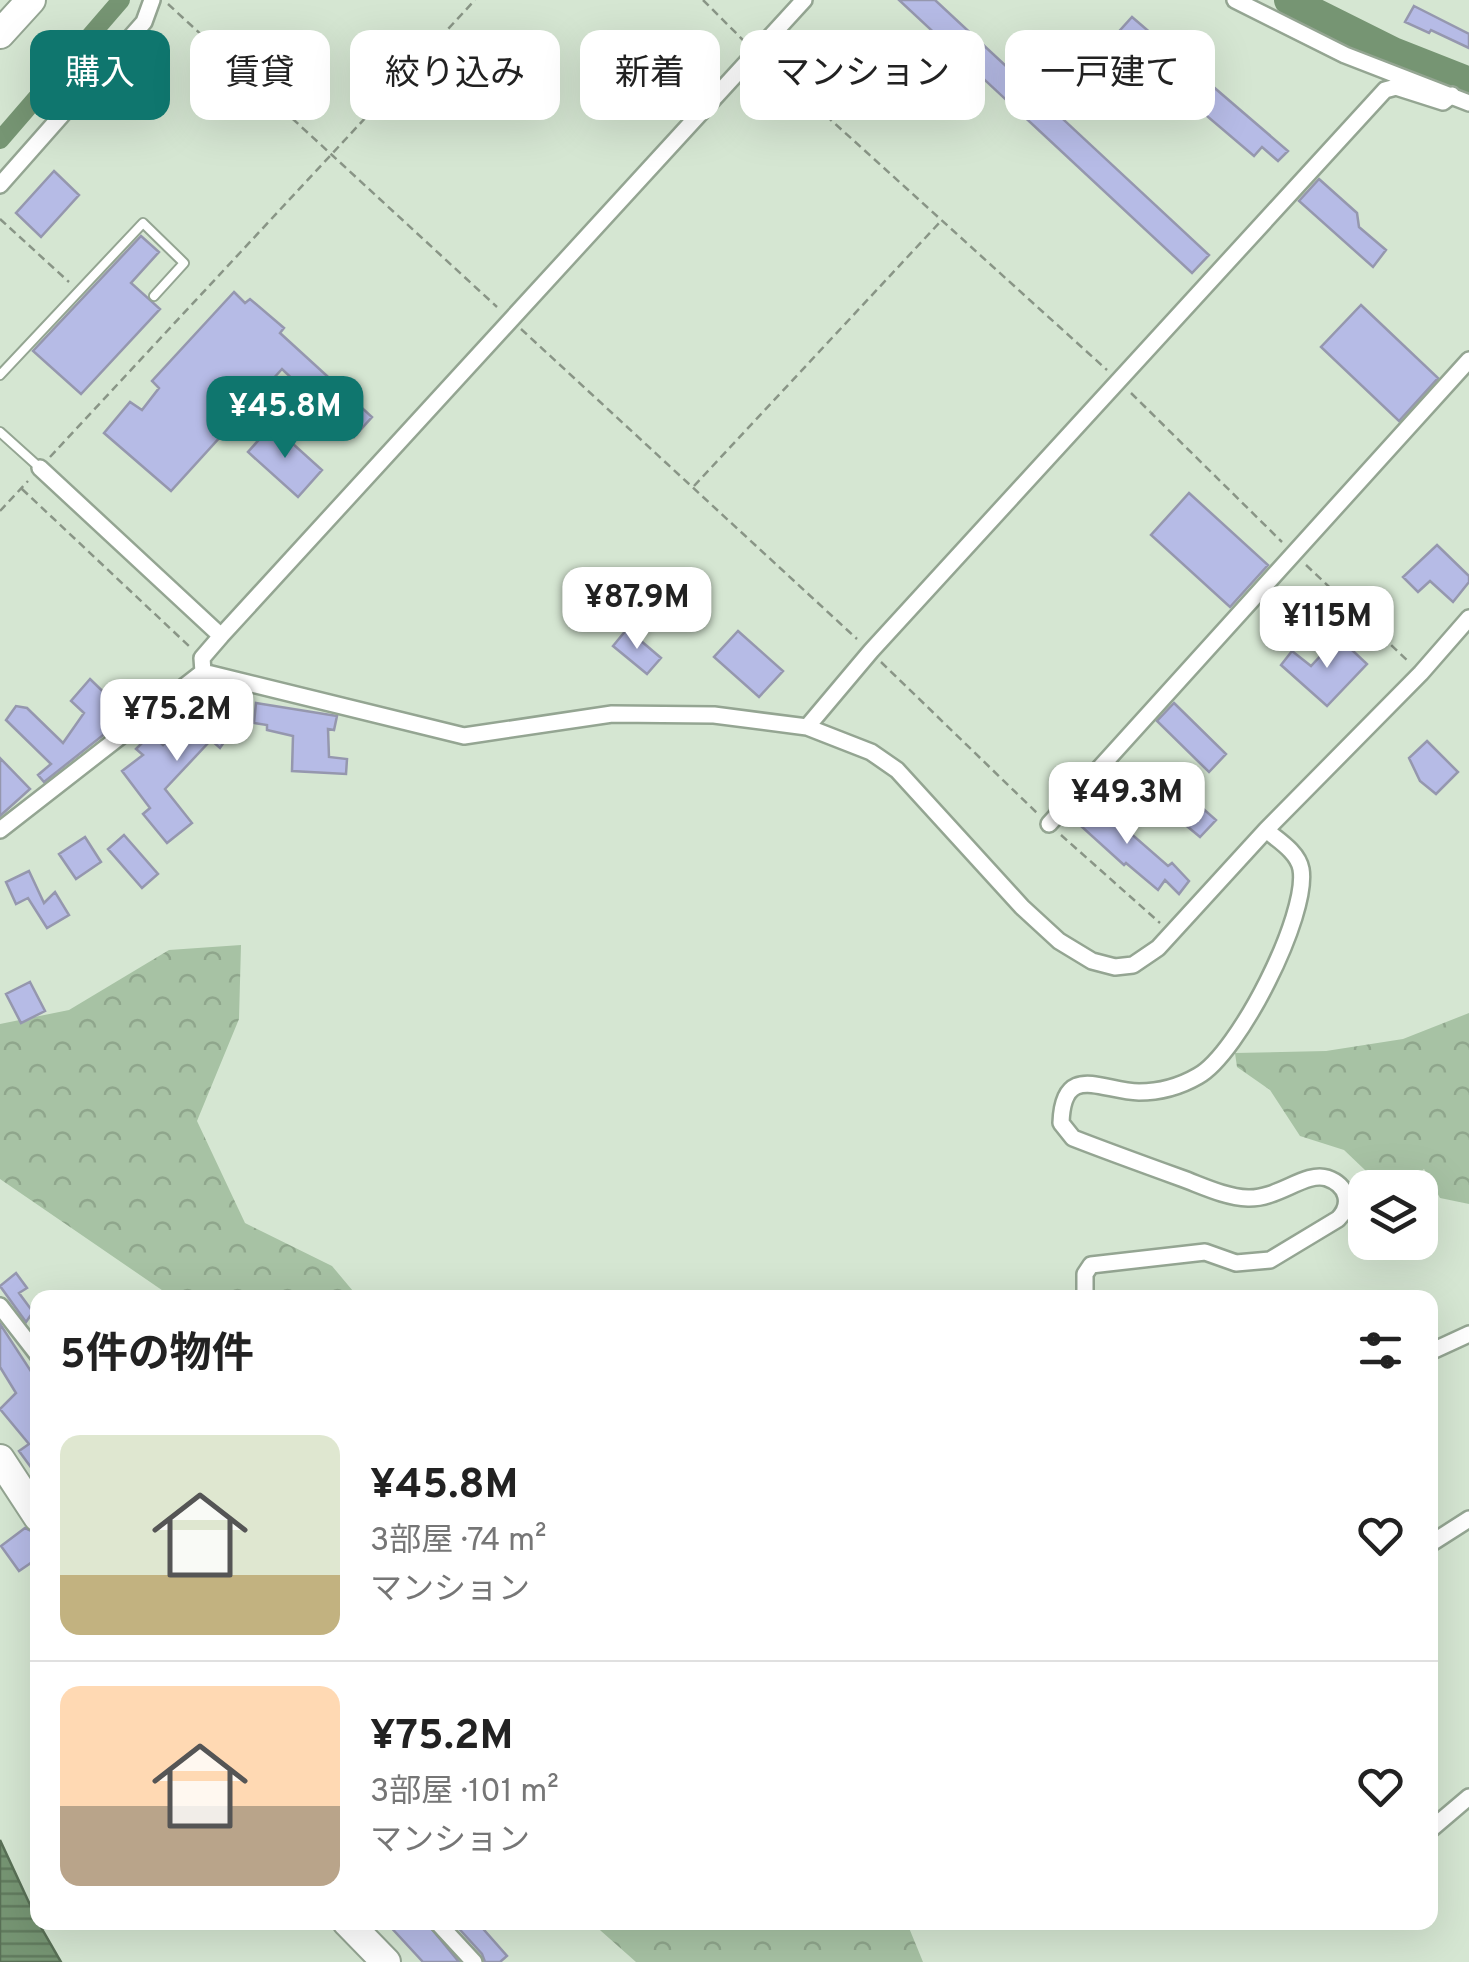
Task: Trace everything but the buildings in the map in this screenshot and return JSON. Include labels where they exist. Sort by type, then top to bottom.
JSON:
[{"type":"highway","points":[[0,34],[30,0]]},
{"type":"highway","points":[[0,1459],[30,1504]]},
{"type":"highway","points":[[355,1930],[386,1962]]},
{"type":"street","points":[[776,30],[804,0]]},
{"type":"street","points":[[1235,0],[1345,55],[1469,103]]},
{"type":"street","points":[[0,185],[144,22],[157,1]]},
{"type":"street","points":[[0,830],[202,665],[221,636],[740,70]]},
{"type":"street","points":[[806,727],[870,651],[1385,90],[1396,87],[1443,102],[1452,94]]},
{"type":"street","points":[[1048,824],[1469,360]]},
{"type":"street","points":[[40,468],[221,636]]},
{"type":"street","points":[[202,665],[464,736],[612,714],[714,715],[806,727],[871,752],[897,770],[1022,908],[1092,962],[1115,968],[1133,965],[1158,948],[1469,618]]},
{"type":"street","points":[[1084,1290],[1085,1274],[1091,1265],[1204,1252],[1236,1263],[1270,1260],[1346,1212],[1348,1198],[1340,1184],[1324,1177],[1312,1176],[1270,1197],[1228,1195],[1073,1138],[1061,1123],[1062,1102],[1073,1087],[1086,1082],[1136,1092],[1168,1090],[1201,1075],[1230,1046],[1288,941],[1300,894],[1301,866],[1290,849],[1266,830]]},
{"type":"street","points":[[0,1306],[30,1345]]},
{"type":"street","points":[[1438,1348],[1469,1334]]},
{"type":"street","points":[[1438,1539],[1469,1519]]},
{"type":"street","points":[[1438,1823],[1469,1797]]},
{"type":"street","points":[[444,1930],[474,1962]]},
{"type":"lane","points":[[0,375],[142,224],[184,262],[154,296]]},
{"type":"lane","points":[[0,432],[40,468]]},
{"type":"path","points":[[0,511],[475,0]]},
{"type":"path","points":[[702,0],[740,37]]},
{"type":"path","points":[[157,1],[174,6],[870,651],[1048,824],[1171,933]]},
{"type":"path","points":[[831,120],[1119,380],[1288,548]]},
{"type":"path","points":[[0,219],[79,291]]},
{"type":"path","points":[[694,487],[942,220]]},
{"type":"path","points":[[21,488],[202,665]]},
{"type":"path","points":[[1302,561],[1421,673]]},
{"type":"green space","points":[[241,945],[239,1019],[197,1121],[245,1223],[332,1266],[352,1290],[162,1290],[0,1179],[0,1024],[69,1010],[169,950]]},
{"type":"green space","points":[[1469,1013],[1469,1204],[1440,1198],[1438,1170],[1365,1170],[1344,1150],[1300,1136],[1270,1090],[1237,1067],[1235,1053],[1326,1051],[1403,1039]]},
{"type":"green space","points":[[600,1930],[910,1930],[923,1962],[636,1962]]},
{"type":"shaded area","points":[[0,1840],[30,1905],[30,1930],[43,1930],[61,1962],[0,1962]]},
{"type":"waterway","points":[[0,140],[121,0]]},
{"type":"waterway","points":[[1289,0],[1393,52],[1469,82]]}]
